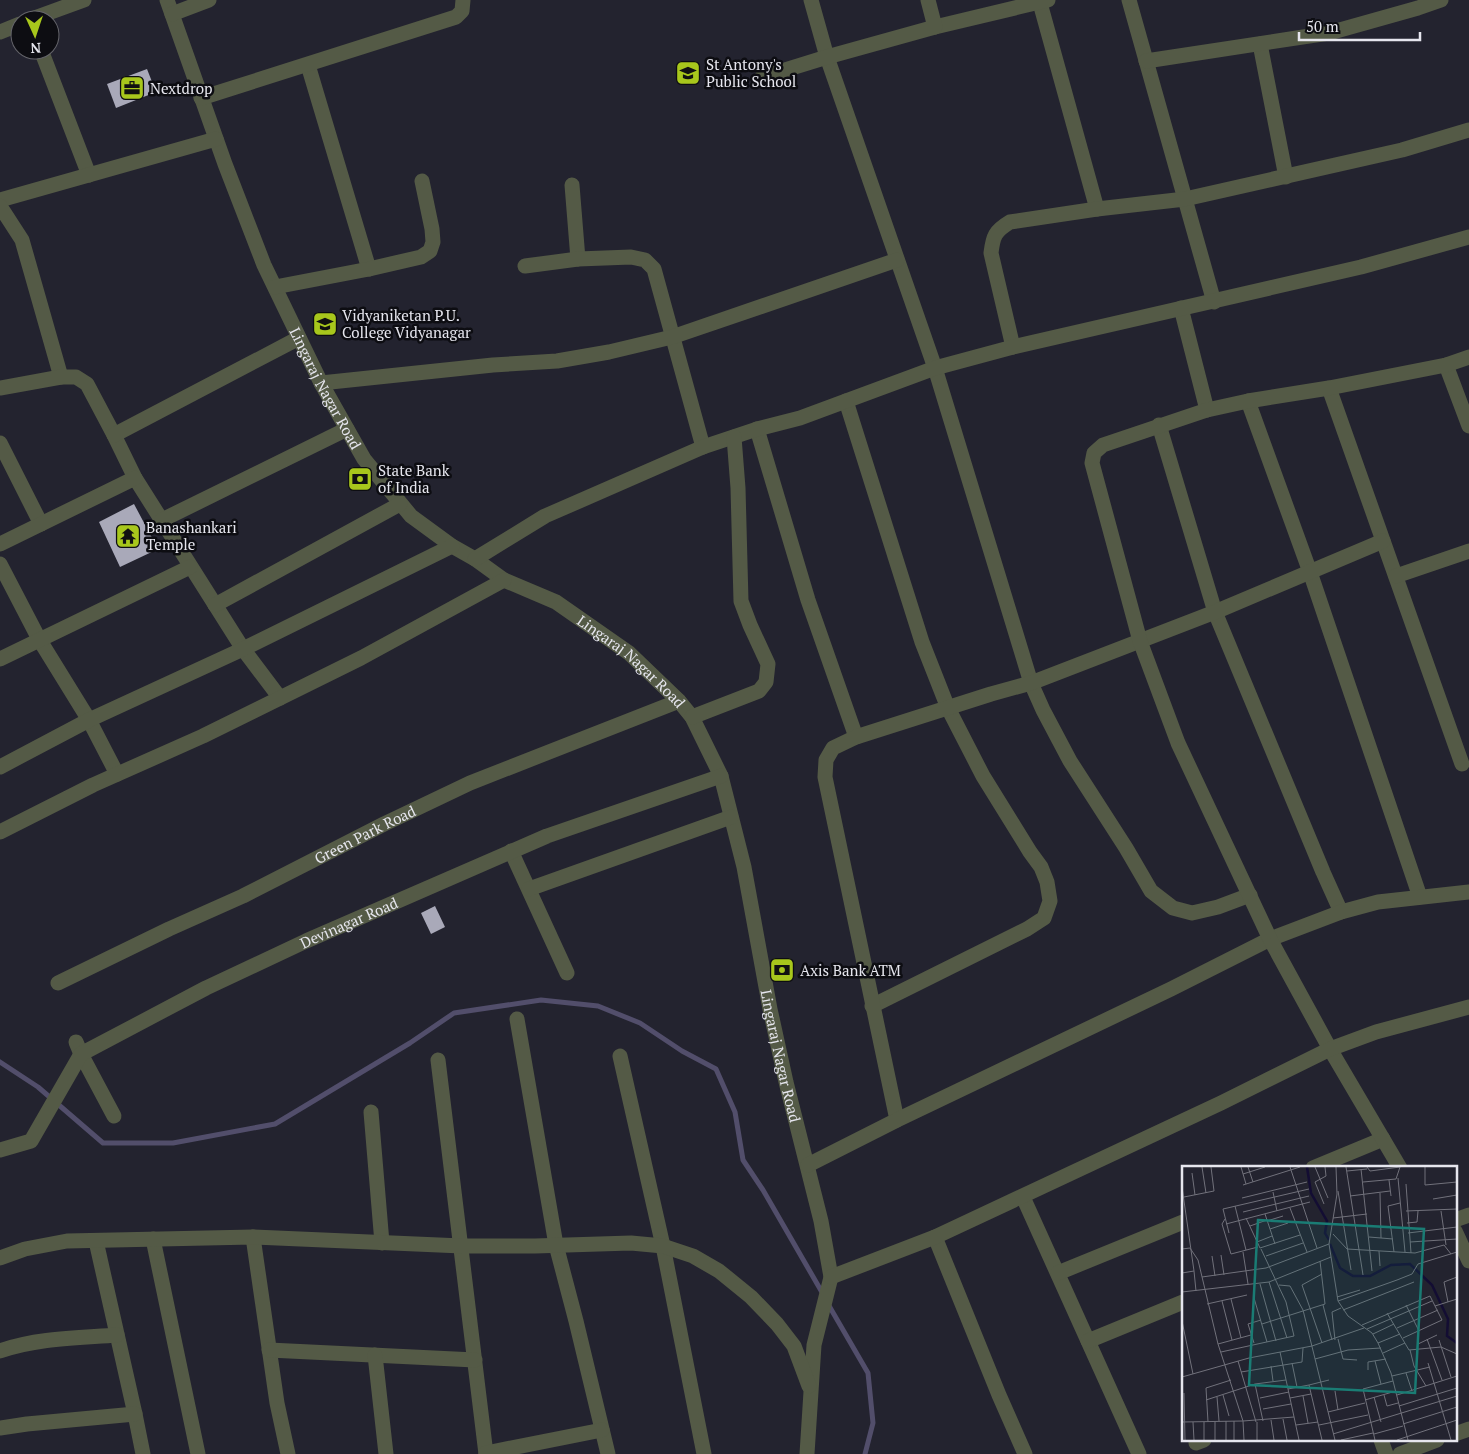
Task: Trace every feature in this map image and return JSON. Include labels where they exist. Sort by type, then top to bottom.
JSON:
[{"type":"street","points":[[56,10],[84,0]]},
{"type":"street","points":[[170,7],[209,0]]},
{"type":"street","points":[[201,98],[456,17],[462,11],[463,0]]},
{"type":"street","points":[[810,0],[827,57],[935,368],[1031,683],[1044,710],[1070,762],[1126,848],[1151,891],[1173,908],[1192,913],[1218,907],[1250,895]]},
{"type":"street","points":[[928,0],[936,27]]},
{"type":"street","points":[[1129,0],[1214,302]]},
{"type":"street","points":[[1146,61],[1329,33],[1416,4],[1441,0]]},
{"type":"street","points":[[762,77],[936,27],[1045,1],[1097,209]]},
{"type":"street","name":"Lingaraj Nagar Road","points":[[170,7],[201,98],[260,256],[321,383],[364,459],[411,516],[504,580],[556,602],[629,653],[679,701],[692,718],[721,776],[744,867],[780,1055],[825,1242],[829,1284],[814,1345],[807,1454]]},
{"type":"street","points":[[1260,44],[1286,177]]},
{"type":"street","points":[[45,60],[89,175]]},
{"type":"street","points":[[308,65],[369,269]]},
{"type":"street","points":[[1013,347],[991,253],[992,240],[999,229],[1010,222],[1184,199],[1402,150],[1469,130]]},
{"type":"street","points":[[0,200],[216,139]]},
{"type":"street","points":[[274,287],[421,257],[430,251],[433,242],[432,229],[422,180]]},
{"type":"street","points":[[572,185],[578,259]]},
{"type":"street","points":[[0,206],[22,240],[61,376]]},
{"type":"street","points":[[475,559],[545,516],[703,447],[757,429],[800,418],[935,368],[1013,347],[1362,267],[1469,237]]},
{"type":"street","points":[[525,266],[578,259],[631,257],[645,260],[654,269],[703,447]]},
{"type":"street","points":[[321,383],[557,360],[609,352],[672,337],[897,260]]},
{"type":"street","points":[[1181,308],[1207,410]]},
{"type":"street","points":[[114,436],[300,338]]},
{"type":"street","points":[[1399,1166],[1330,1050],[1270,939],[1178,744],[1140,641],[1092,463],[1094,453],[1103,445],[1207,410],[1446,365],[1469,357]]},
{"type":"street","points":[[1446,365],[1469,426]]},
{"type":"street","points":[[0,388],[61,376],[76,377],[87,384],[134,478],[242,649],[280,698]]},
{"type":"street","points":[[1329,388],[1462,764]]},
{"type":"street","points":[[846,401],[922,642],[948,708],[983,776],[1041,867],[1047,882],[1050,901],[1044,918],[1027,930],[872,1006]]},
{"type":"street","points":[[1248,401],[1310,572],[1420,897]]},
{"type":"street","points":[[1159,425],[1215,612],[1322,872],[1341,912]]},
{"type":"street","points":[[162,520],[347,429]]},
{"type":"street","points":[[757,429],[808,600],[856,737]]},
{"type":"street","points":[[692,718],[759,691],[766,682],[768,664],[750,625],[742,601],[738,488],[734,437]]},
{"type":"street","points":[[0,443],[42,524]]},
{"type":"street","points":[[0,544],[134,478]]},
{"type":"street","points":[[215,605],[400,504]]},
{"type":"street","points":[[897,1120],[825,776],[826,760],[833,748],[856,737],[1031,683],[1215,612],[1383,541]]},
{"type":"street","points":[[0,767],[89,720],[242,649],[452,546]]},
{"type":"street","points":[[1396,576],[1469,551]]},
{"type":"street","points":[[0,564],[39,639],[89,720],[117,774]]},
{"type":"street","points":[[0,659],[190,567]]},
{"type":"street","points":[[0,832],[92,785],[204,736],[361,658],[504,580]]},
{"type":"street","name":"Green Park Road","points":[[58,983],[169,929],[244,896],[384,824],[470,783],[679,701]]},
{"type":"street","name":"Devinagar Road","points":[[78,1048],[297,945],[511,851],[547,836],[721,776]]},
{"type":"street","points":[[529,889],[731,817]]},
{"type":"street","points":[[511,851],[567,973]]},
{"type":"street","points":[[808,1165],[897,1120],[1084,1032],[1270,939],[1341,912],[1378,902],[1469,892]]},
{"type":"street","points":[[829,1284],[1023,1197],[1330,1050],[1376,1032],[1469,1007]]},
{"type":"street","points":[[517,1019],[556,1246],[608,1454]]},
{"type":"street","points":[[78,1048],[114,1116]]},
{"type":"street","points":[[0,1150],[32,1141],[78,1048]]},
{"type":"street","points":[[620,1056],[663,1246],[704,1454]]},
{"type":"street","points":[[438,1060],[486,1453],[602,1430]]},
{"type":"street","points":[[371,1112],[382,1243]]},
{"type":"street","points":[[1318,1166],[1383,1139]]},
{"type":"street","points":[[1023,1197],[1139,1454]]},
{"type":"street","points":[[1456,1220],[1469,1215]]},
{"type":"street","points":[[1058,1273],[1182,1222]]},
{"type":"street","points":[[1456,1233],[1469,1261],[1456,1266]]},
{"type":"street","points":[[0,1258],[25,1249],[67,1241],[253,1237],[462,1246],[556,1246],[631,1243],[663,1246],[693,1256],[719,1271],[750,1297],[777,1324],[794,1346],[811,1392]]},
{"type":"street","points":[[253,1237],[277,1403],[288,1454]]},
{"type":"street","points":[[935,1237],[1025,1454]]},
{"type":"street","points":[[153,1239],[198,1454]]},
{"type":"street","points":[[96,1241],[135,1414],[142,1454]]},
{"type":"street","points":[[1088,1341],[1182,1302]]},
{"type":"street","points":[[0,1351],[35,1342],[117,1335]]},
{"type":"street","points":[[269,1350],[475,1360]]},
{"type":"street","points":[[375,1355],[386,1454]]},
{"type":"street","points":[[0,1428],[135,1414]]},
{"type":"street","points":[[1456,1434],[1469,1429]]},
{"type":"street","points":[[1400,1454],[1432,1442]]},
{"type":"building","name":"Nextdrop","points":[[147,69],[156,92],[116,108],[107,84]]},
{"type":"building","name":"Banashankari Temple","points":[[134,504],[158,549],[120,567],[99,522]]},
{"type":"building","points":[[435,906],[445,927],[431,934],[421,913]]},
{"type":"waterway","points":[[0,1062],[38,1087],[103,1143],[173,1143],[275,1124],[410,1043],[454,1013],[541,1000],[598,1006],[640,1023],[682,1051],[716,1069],[735,1112],[743,1160],[763,1190],[823,1294]]},
{"type":"waterway","points":[[828,1304],[868,1373],[873,1423],[865,1454]]},
{"type":"place","name":"St Antony's Public School","points":[[688,73]]},
{"type":"place","name":"Nextdrop","points":[[132,88]]},
{"type":"place","name":"Vidyaniketan P.U. College Vidyanagar","points":[[325,324]]},
{"type":"place","name":"State Bank of India","points":[[360,479]]},
{"type":"place","name":"Banashankari Temple","points":[[128,536]]},
{"type":"place","name":"Axis Bank ATM","points":[[782,970]]}]
